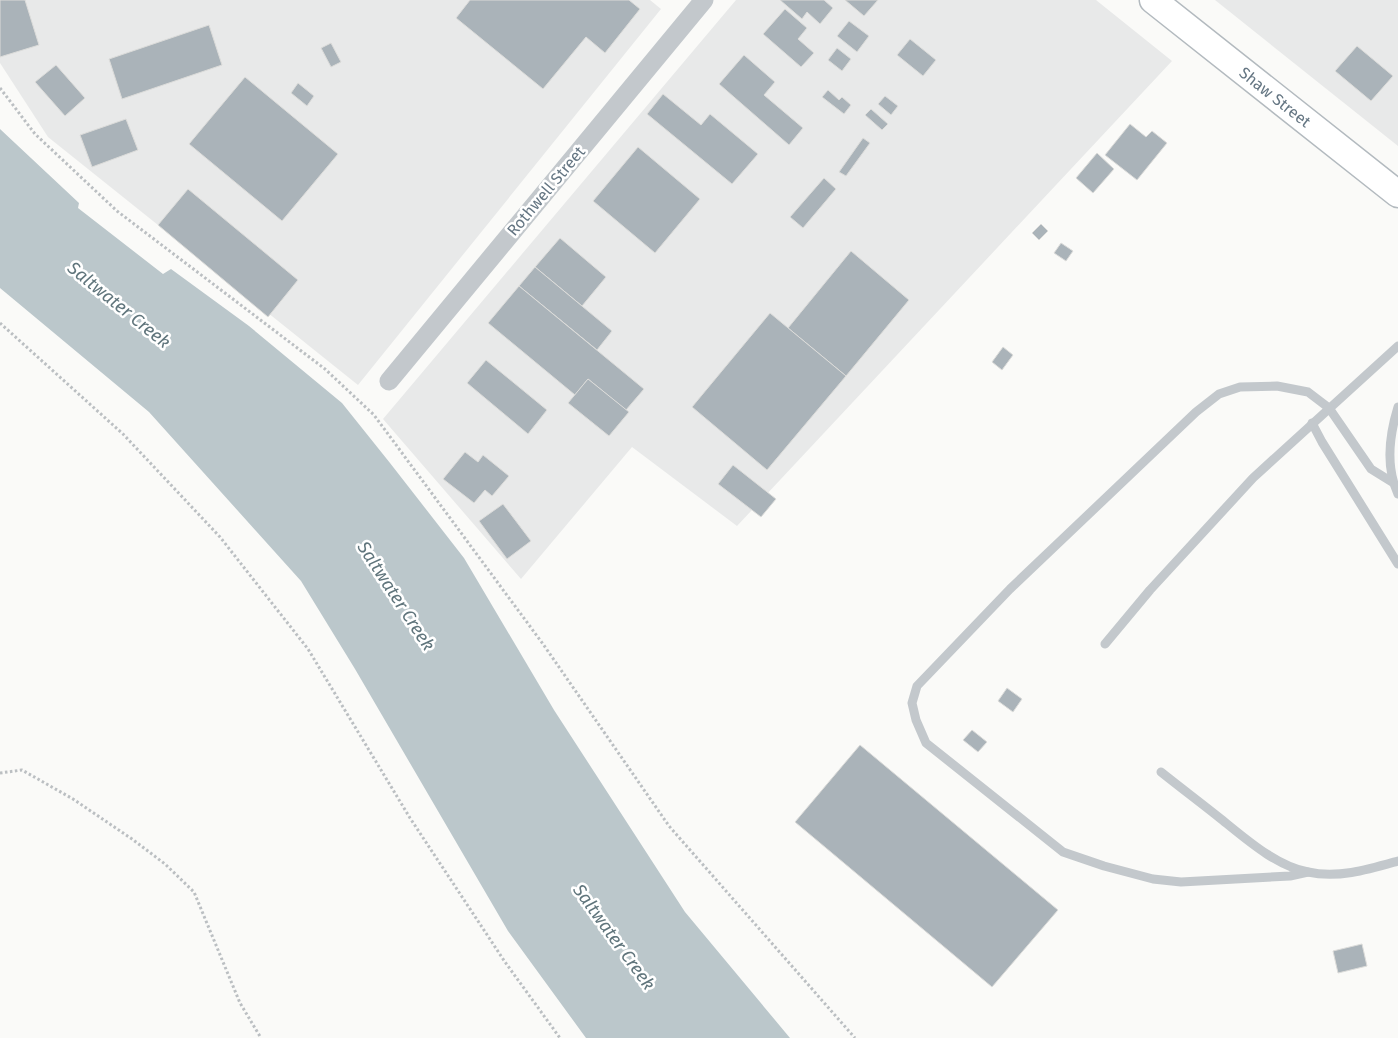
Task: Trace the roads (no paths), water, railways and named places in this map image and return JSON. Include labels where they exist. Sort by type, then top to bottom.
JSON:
[{"type":"street","name":"Rothwell Street","points":[[389,381],[704,0]]},
{"type":"street","name":"Shaw Street","points":[[1153,0],[1398,194]]},
{"type":"lane","points":[[1105,644],[1150,590],[1253,478],[1398,346]]},
{"type":"lane","points":[[1392,482],[1371,469],[1329,408],[1308,392],[1277,386],[1240,387],[1219,394],[1196,412],[1010,589],[917,686],[912,703],[916,720],[926,743],[1063,852],[1104,866],[1153,879],[1181,882],[1290,876],[1308,872],[1339,874],[1369,870],[1398,861]]},
{"type":"lane","points":[[1398,407],[1391,432],[1389,455],[1392,482],[1398,494]]},
{"type":"lane","points":[[1312,423],[1398,564]]},
{"type":"lane","points":[[1161,772],[1246,840],[1277,860],[1308,872]]},
{"type":"water","name":"Saltwater Creek","points":[[0,129],[79,203],[78,208],[163,274],[171,269],[249,326],[342,403],[464,558],[554,710],[685,912],[790,1038],[586,1038],[508,931],[355,669],[301,581],[149,412],[0,288]]}]
